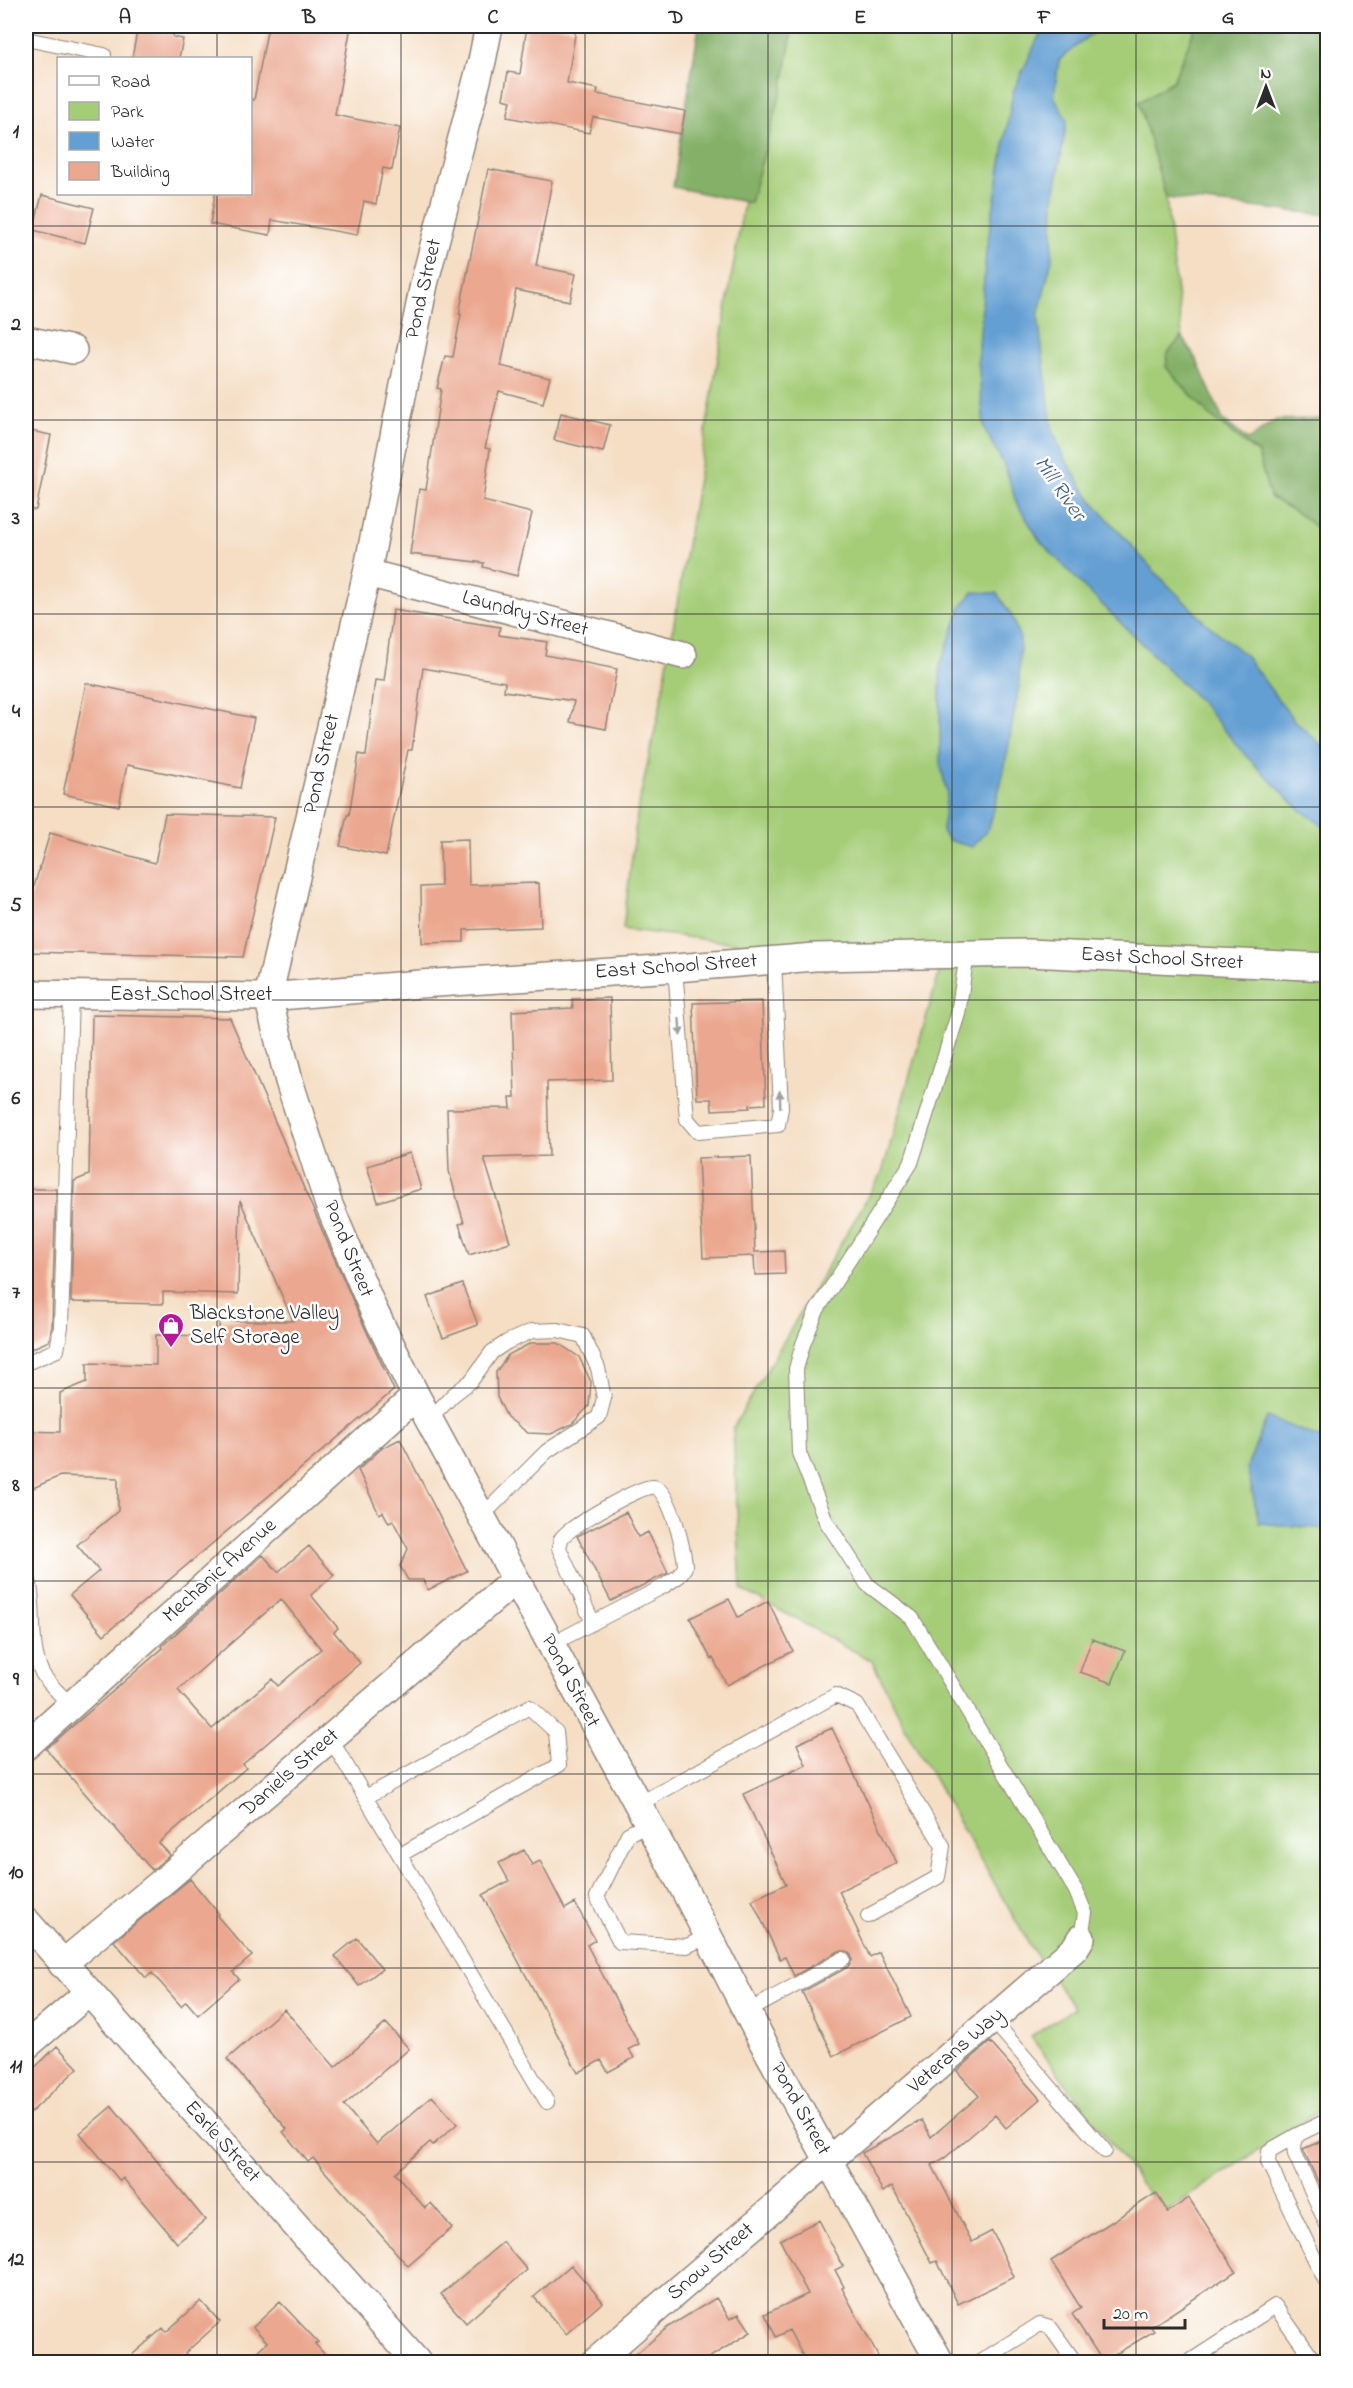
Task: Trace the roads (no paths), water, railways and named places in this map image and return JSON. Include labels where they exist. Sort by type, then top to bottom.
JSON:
[{"type":"street","name":"Pond Street","points":[[489,26],[424,284],[367,573],[268,997],[289,1081],[329,1205],[373,1309],[416,1396],[747,2012],[940,2362]]},
{"type":"street","points":[[26,340],[73,350]]},
{"type":"street","name":"Laundry Street","points":[[367,573],[683,655]]},
{"type":"street","name":"East School Street","points":[[26,994],[268,997],[420,984],[675,969],[815,957],[1028,953],[1328,967]]},
{"type":"street","name":"Mechanic Avenue","points":[[26,1746],[416,1396]]},
{"type":"street","name":"Daniels Street","points":[[62,1964],[176,1870],[515,1580]]},
{"type":"street","name":"Earle Street","points":[[26,1921],[417,2362]]},
{"type":"street","name":"Veterans Way","points":[[828,2162],[1075,1948],[1082,1938]]},
{"type":"street","points":[[26,2046],[88,1993]]},
{"type":"street","name":"Snow Street","points":[[595,2362],[828,2162]]},
{"type":"lane","points":[[26,39],[104,55]]},
{"type":"lane","points":[[967,954],[958,1014],[911,1163],[817,1310],[803,1344],[796,1369],[799,1453],[826,1521],[867,1584],[912,1618],[1076,1891],[1085,1913],[1082,1938]]},
{"type":"lane","points":[[675,969],[687,1119],[698,1132],[778,1125],[781,1108],[774,960]]},
{"type":"lane","points":[[26,1363],[57,1350],[61,1328],[71,995]]},
{"type":"lane","points":[[429,1420],[453,1395],[471,1381],[492,1352],[507,1342],[532,1332],[558,1330],[583,1335],[598,1368],[604,1398],[599,1417],[547,1451],[481,1517]]},
{"type":"lane","points":[[550,1645],[593,1623],[664,1586],[679,1576],[685,1567],[680,1532],[662,1493],[656,1487],[651,1486],[638,1490],[572,1529],[561,1539],[559,1548],[593,1623]]},
{"type":"lane","points":[[26,1572],[31,1586],[35,1646],[42,1673],[70,1705]]},
{"type":"lane","points":[[708,1936],[687,1946],[620,1942],[597,1897],[628,1834],[643,1815],[836,1695],[857,1705],[944,1846],[938,1877],[868,1916]]},
{"type":"lane","points":[[366,1797],[529,1707],[556,1732],[559,1765],[400,1855]]},
{"type":"lane","points":[[330,1738],[547,2102]]},
{"type":"lane","points":[[747,2012],[843,1959]]},
{"type":"lane","points":[[992,2019],[1106,2151]]},
{"type":"lane","points":[[1328,2120],[1269,2151],[1268,2162],[1324,2268],[1328,2285]]},
{"type":"lane","points":[[1297,2135],[1294,2146],[1295,2154],[1328,2227]]},
{"type":"lane","points":[[1189,2362],[1275,2306],[1315,2362]]},
{"type":"lane","points":[[980,2362],[1040,2324],[1050,2326],[1075,2362]]},
{"type":"water","name":"Mill River","points":[[1047,26],[1101,26],[1059,60],[1054,96],[1067,120],[1054,198],[1052,259],[1038,316],[1052,428],[1062,454],[1098,508],[1155,572],[1205,622],[1245,655],[1293,719],[1327,750],[1327,829],[1298,808],[1246,756],[1199,700],[1040,541],[1016,502],[1005,467],[984,428],[978,360],[986,251],[1013,92],[1037,40]]},
{"type":"water","points":[[973,592],[997,593],[1012,616],[1020,639],[1019,686],[1004,771],[989,828],[972,847],[948,840],[942,831],[947,793],[940,763],[940,666],[961,607]]},
{"type":"water","points":[[1267,1417],[1327,1441],[1327,1529],[1259,1523],[1247,1467]]},
{"type":"place","name":"Blackstone Valley Self Storage","points":[[171,1349]]}]
